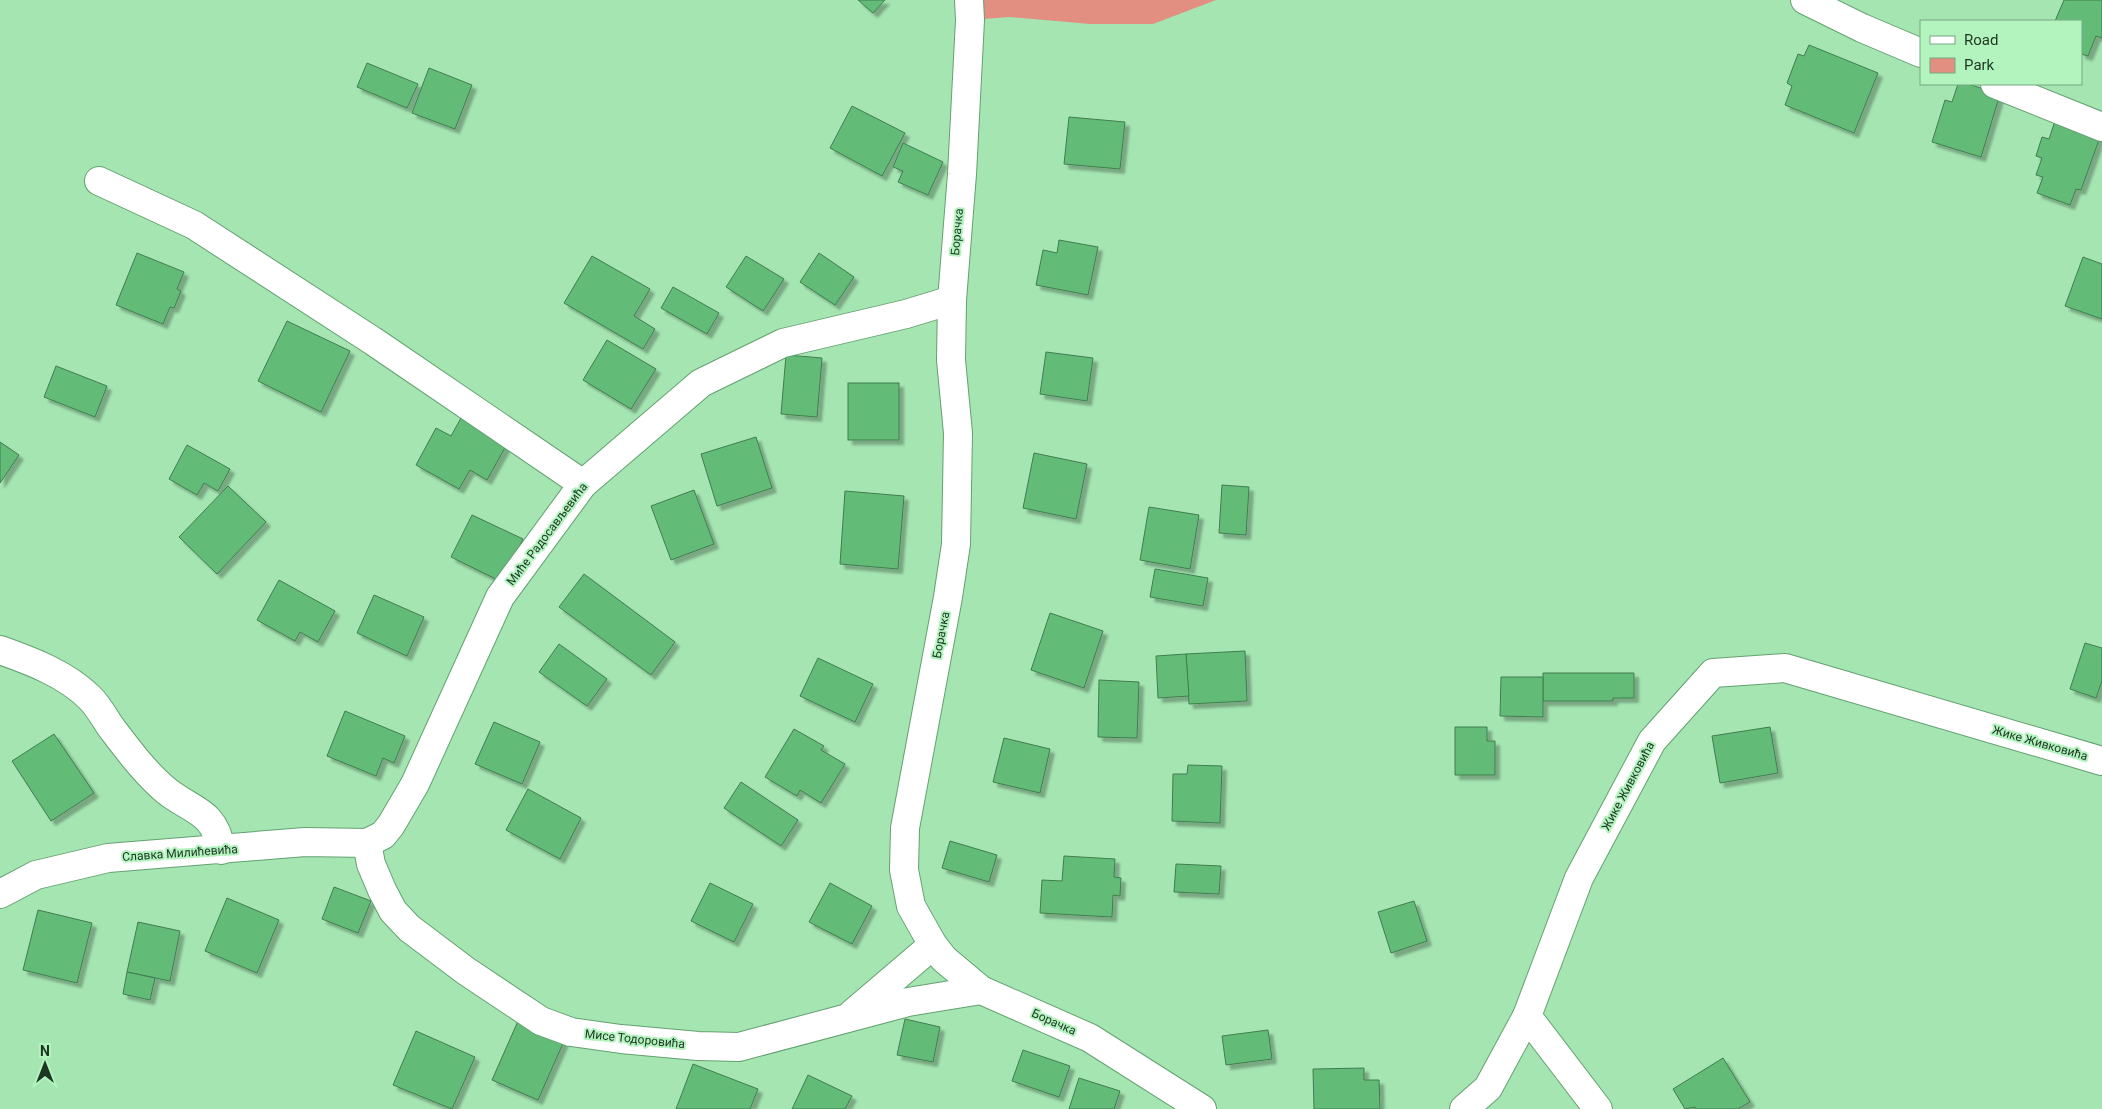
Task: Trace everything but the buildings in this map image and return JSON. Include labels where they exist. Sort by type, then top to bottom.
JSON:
[{"type":"street","name":"Борачка","points":[[969,0],[970,20],[967,78],[952,300],[951,360],[958,433],[956,544],[948,598],[905,828],[904,870],[911,906],[932,945],[944,959],[981,990],[1090,1038],[1202,1109]]},
{"type":"street","points":[[1805,0],[1862,28],[1920,53]]},
{"type":"street","points":[[1997,85],[2102,127]]},
{"type":"street","points":[[100,181],[194,225],[373,341],[583,484]]},
{"type":"street","name":"Миће Радосављевића","points":[[367,843],[383,835],[415,784],[500,597],[583,484],[701,383],[783,343],[906,314],[952,300]]},
{"type":"street","points":[[0,650],[34,663],[66,680],[90,698],[125,745],[163,788],[208,818],[219,834],[221,850]]},
{"type":"street","name":"Жике Живковића","points":[[1464,1109],[1488,1088],[1527,1016],[1579,878],[1652,741],[1713,673],[1785,668],[2102,762]]},
{"type":"street","name":"Славка Милићевића","points":[[0,894],[36,875],[108,858],[305,842],[367,843]]},
{"type":"street","name":"Мисе Тодоровића","points":[[367,843],[371,864],[382,890],[393,911],[409,928],[466,971],[541,1021],[571,1032],[698,1046],[739,1047],[908,1002],[981,990]]},
{"type":"street","points":[[848,1018],[932,945]]},
{"type":"street","points":[[1527,1016],[1598,1109]]},
{"type":"green space","points":[[969,0],[1216,0],[1153,24],[1090,24],[1010,17],[970,20]]}]
